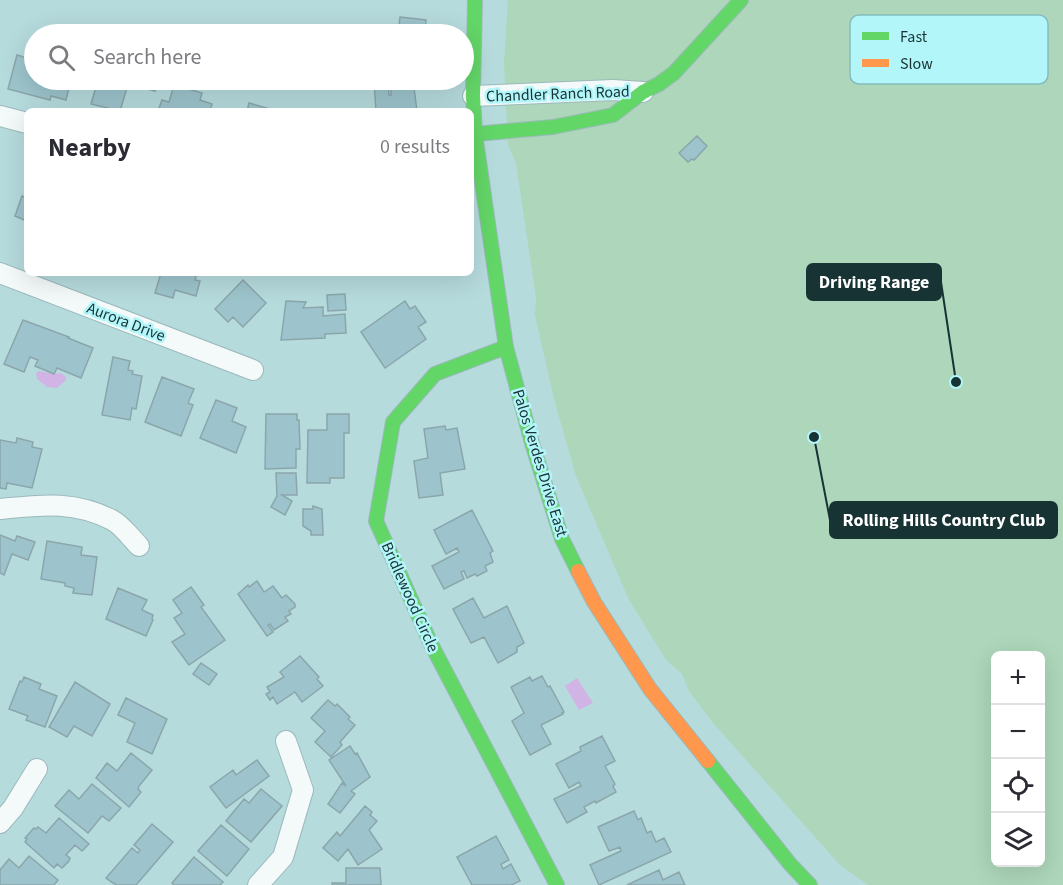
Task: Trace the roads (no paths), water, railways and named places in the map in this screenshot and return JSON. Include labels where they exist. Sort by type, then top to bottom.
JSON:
[{"type":"main road","name":"Palos Verdes Drive East","points":[[474,48],[475,0]]},
{"type":"main road","name":"Chandler Ranch Road","points":[[475,134],[553,127],[613,115],[643,92],[674,73],[741,0]]},
{"type":"main road","name":"Palos Verdes Drive East","points":[[473,90],[474,108]]},
{"type":"main road","name":"Palos Verdes Drive East","points":[[474,115],[506,347],[532,443],[562,539],[594,602],[650,689],[790,864],[810,885]]},
{"type":"main road","name":"Bridlewood Circle","points":[[506,347],[435,374],[393,422],[376,521],[431,644],[557,885]]},
{"type":"street","name":"Chandler Ranch Road","points":[[473,96],[613,90],[643,92]]},
{"type":"street","points":[[0,117],[24,122]]},
{"type":"street","name":"Aurora Drive","points":[[0,273],[253,370]]},
{"type":"street","points":[[0,509],[56,504],[77,507],[114,520],[139,546]]},
{"type":"street","points":[[258,885],[283,857],[303,790],[286,741]]},
{"type":"street","points":[[0,823],[14,808],[37,769]]},
{"type":"place","name":"Driving Range","points":[[956,382]]},
{"type":"place","name":"Rolling Hills Country Club","points":[[814,437]]}]
